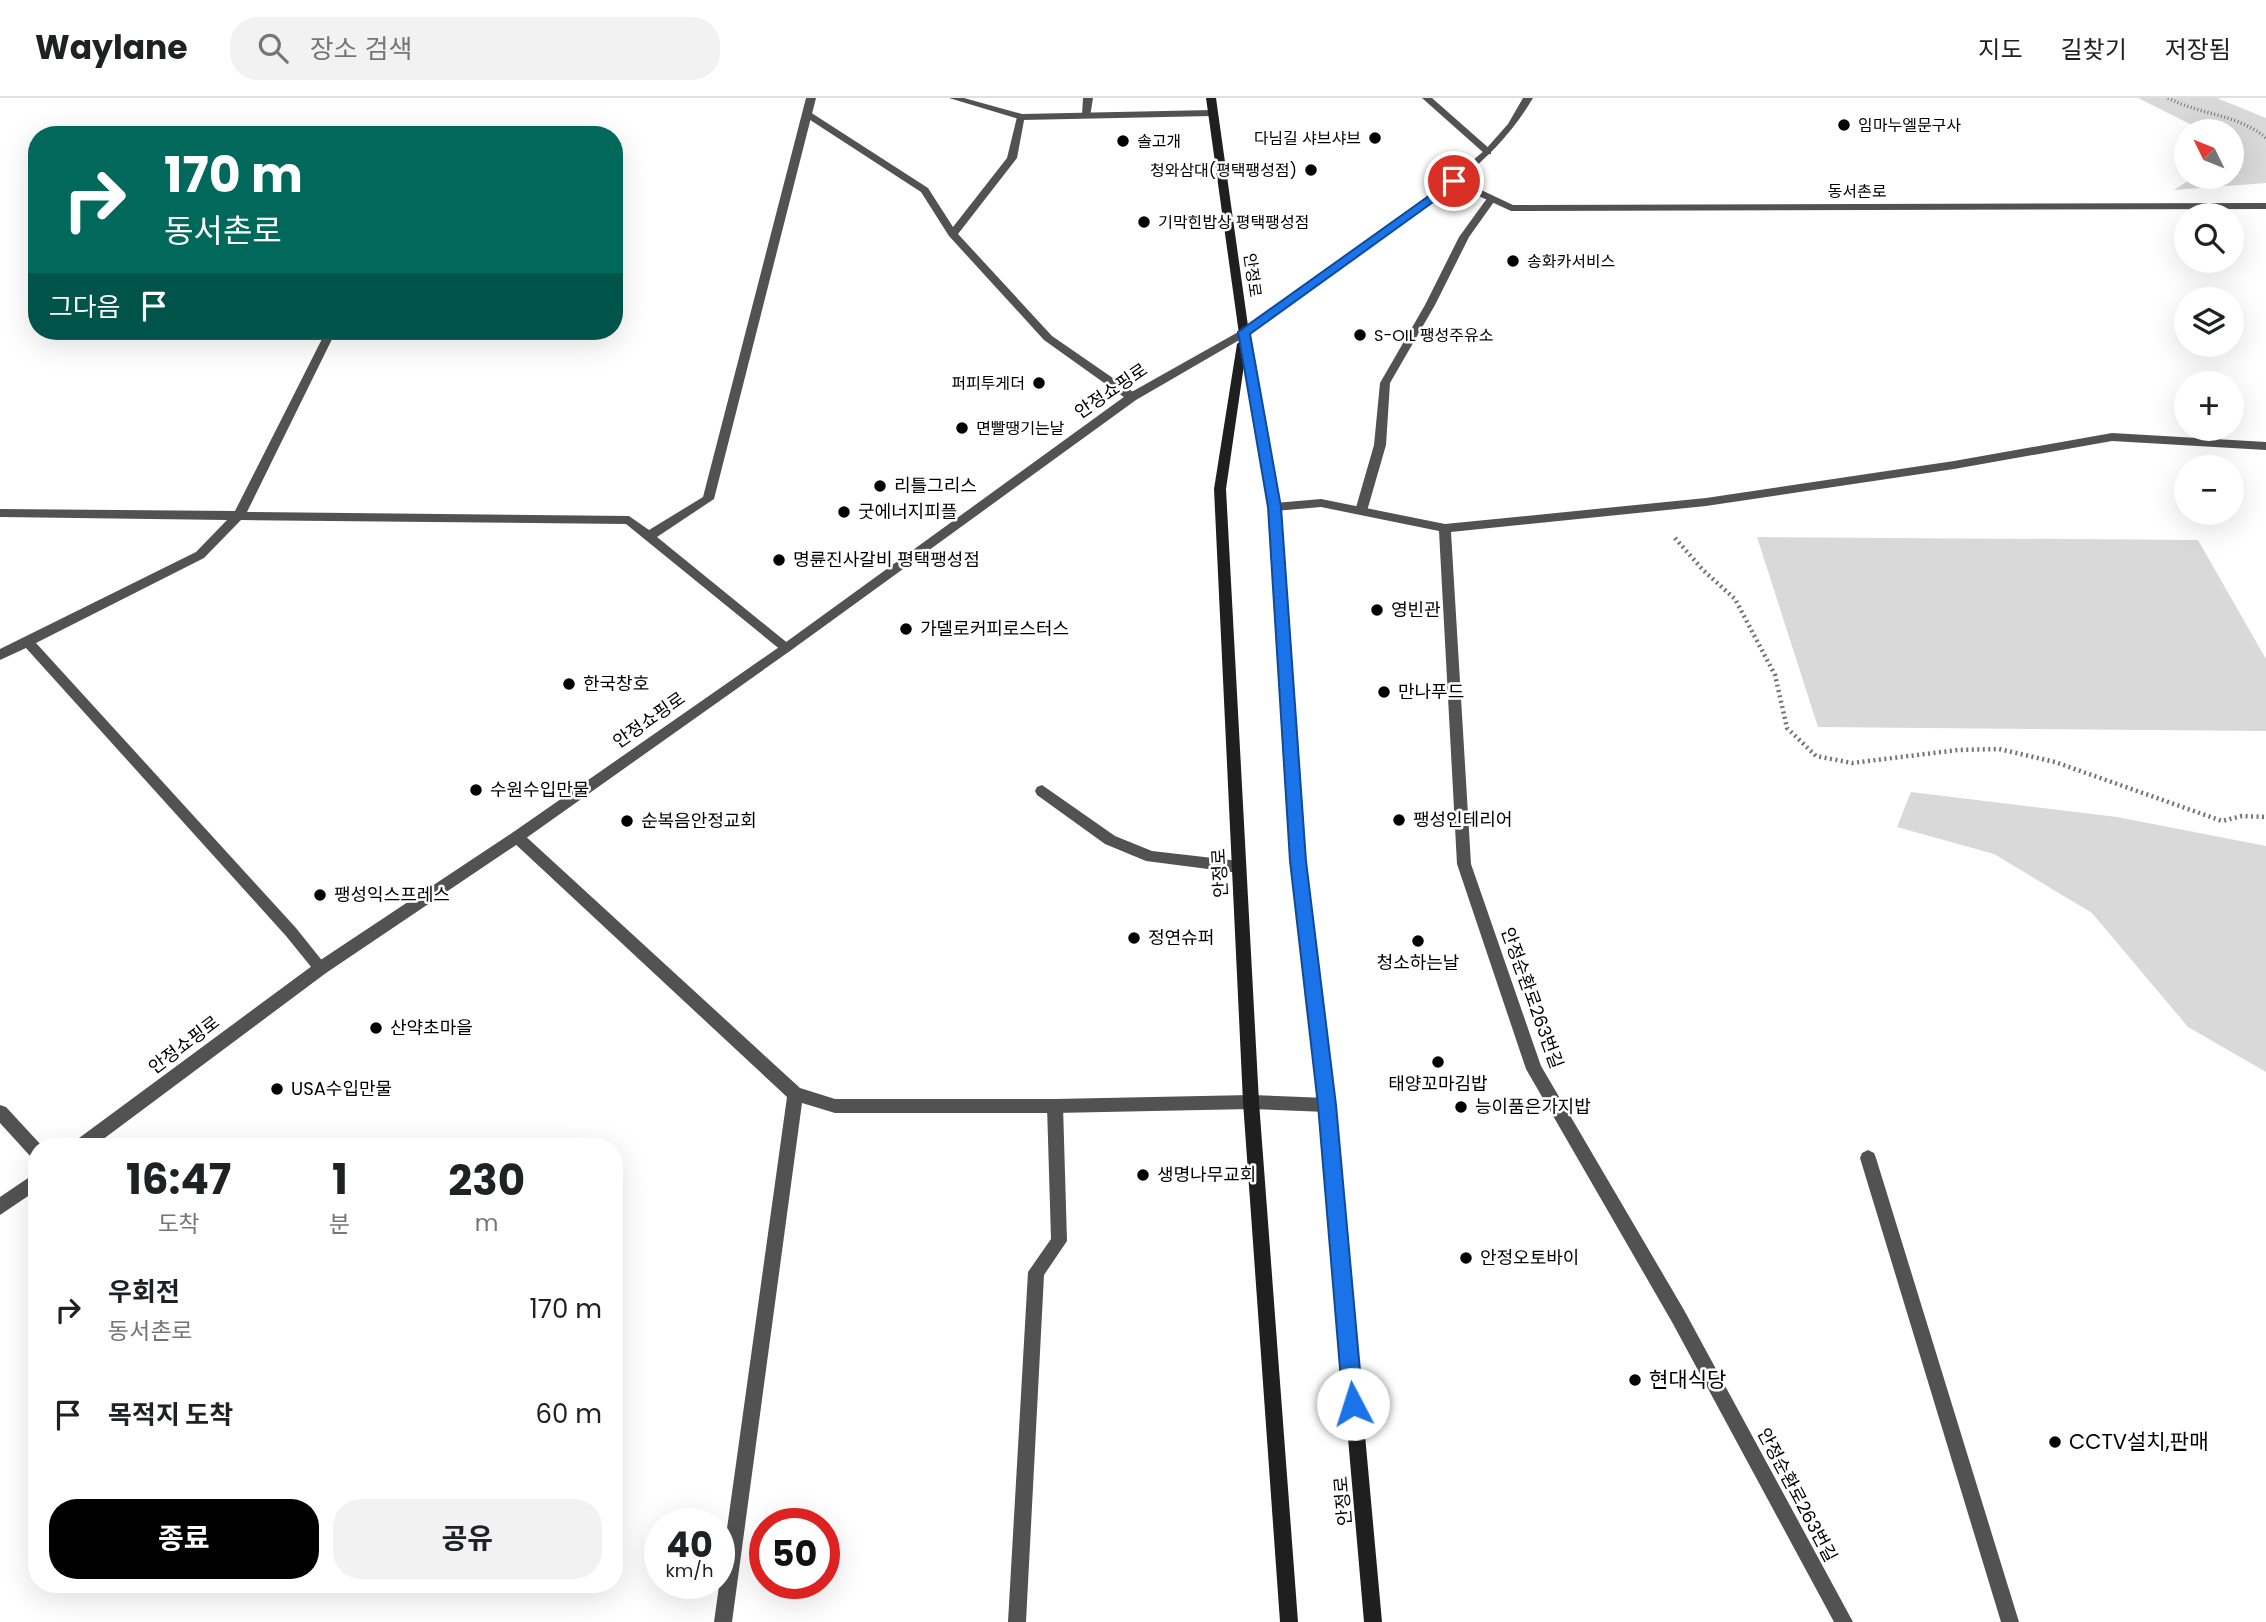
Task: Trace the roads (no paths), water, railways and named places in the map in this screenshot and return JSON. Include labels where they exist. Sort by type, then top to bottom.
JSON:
[{"type":"main road","name":"안정로","points":[[1211,98],[1244,332],[1275,507],[1298,861],[1327,1105],[1373,1622]]},
{"type":"main road","name":"안정로","points":[[1244,332],[1220,489],[1251,1102],[1289,1622]]},
{"type":"street","points":[[649,536],[708,499],[811,98]]},
{"type":"street","points":[[954,98],[1022,117],[1212,113]]},
{"type":"street","points":[[1087,116],[1088,98]]},
{"type":"street","points":[[1427,98],[1488,152]]},
{"type":"street","points":[[1244,332],[1454,181],[1488,152],[1512,125],[1528,98]]},
{"type":"street","points":[[807,114],[925,190],[953,234],[1048,338],[1132,397]]},
{"type":"street","points":[[953,234],[1012,158],[1022,117]]},
{"type":"street","name":"동서촌로","points":[[1454,181],[1511,208],[2266,206]]},
{"type":"street","points":[[1360,511],[1380,445],[1385,383],[1430,305],[1464,237],[1491,199]]},
{"type":"street","name":"안정쇼핑로","points":[[93,1138],[321,968],[517,837],[786,648],[1132,397],[1244,332]]},
{"type":"street","points":[[0,655],[200,555],[240,514],[327,340]]},
{"type":"street","points":[[1275,507],[1321,503],[1445,528],[1733,498],[2112,437],[2266,446]]},
{"type":"street","points":[[0,513],[629,520],[786,648]]},
{"type":"street","name":"안정순환로263번길","points":[[1445,528],[1464,863],[1534,1069],[1678,1316],[1844,1622]]},
{"type":"street","points":[[27,641],[321,968]]},
{"type":"street","points":[[1042,791],[1110,840],[1151,857],[1239,867]]},
{"type":"street","points":[[517,837],[795,1094],[835,1106],[1055,1107],[1251,1102],[1327,1105]]},
{"type":"street","points":[[723,1622],[795,1094]]},
{"type":"street","points":[[1017,1622],[1036,1272],[1059,1241],[1055,1107]]},
{"type":"street","points":[[0,1112],[28,1142]]},
{"type":"street","points":[[1868,1158],[2010,1622]]},
{"type":"street","points":[[0,1207],[28,1187]]},
{"type":"place","name":"임마누엘문구사","points":[[1844,125]]},
{"type":"place","name":"다님길 샤브샤브","points":[[1375,138]]},
{"type":"place","name":"솔고개","points":[[1123,141]]},
{"type":"place","name":"청와삼대(평택팽성점)","points":[[1311,170]]},
{"type":"place","name":"기막힌밥상 평택팽성점","points":[[1144,222]]},
{"type":"place","name":"송화카서비스","points":[[1513,261]]},
{"type":"place","name":"S-OIL 팽성주유소","points":[[1360,335]]},
{"type":"place","name":"퍼피투게더","points":[[1039,383]]},
{"type":"place","name":"면빨땡기는날","points":[[962,428]]},
{"type":"place","name":"리틀그리스","points":[[880,486]]},
{"type":"place","name":"굿에너지피플","points":[[844,512]]},
{"type":"place","name":"명륜진사갈비 평택팽성점","points":[[779,560]]},
{"type":"place","name":"영빈관","points":[[1377,610]]},
{"type":"place","name":"가델로커피로스터스","points":[[906,629]]},
{"type":"place","name":"한국창호","points":[[569,684]]},
{"type":"place","name":"만나푸드","points":[[1384,692]]},
{"type":"place","name":"수원수입만물","points":[[476,790]]},
{"type":"place","name":"팽성인테리어","points":[[1399,820]]},
{"type":"place","name":"순복음안정교회","points":[[627,821]]},
{"type":"place","name":"팽성익스프레스","points":[[320,895]]},
{"type":"place","name":"정연슈퍼","points":[[1134,938]]},
{"type":"place","name":"청소하는날","points":[[1418,941]]},
{"type":"place","name":"산약초마을","points":[[376,1028]]},
{"type":"place","name":"태양꼬마김밥","points":[[1438,1062]]},
{"type":"place","name":"USA수입만물","points":[[277,1089]]},
{"type":"place","name":"능이품은가지밥","points":[[1461,1107]]},
{"type":"place","name":"생명나무교회","points":[[1143,1175]]},
{"type":"place","name":"안정오토바이","points":[[1466,1258]]},
{"type":"place","name":"현대식당","points":[[1635,1380]]},
{"type":"place","name":"CCTV설치,판매","points":[[2055,1442]]}]
